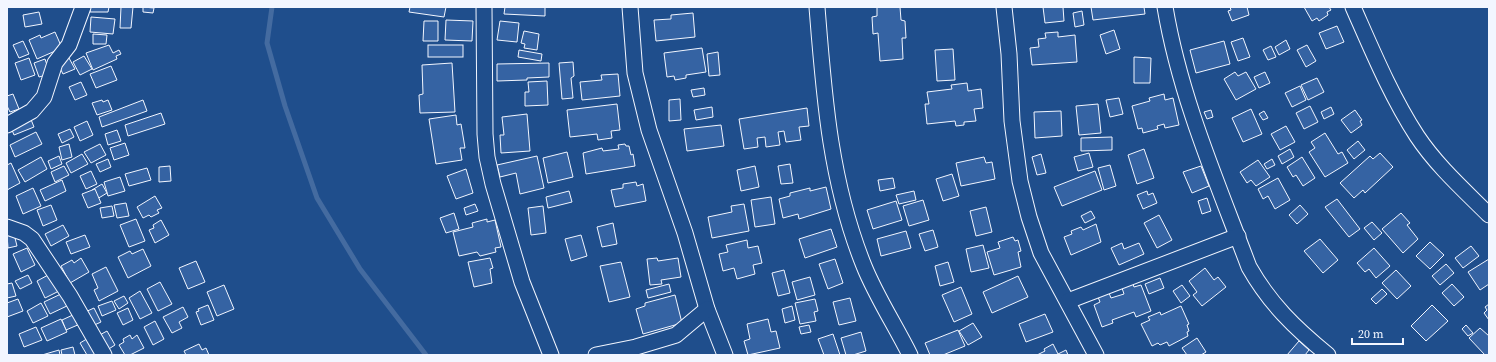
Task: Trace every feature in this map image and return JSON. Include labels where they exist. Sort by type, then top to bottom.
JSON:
[{"type":"street","points":[[7,124],[32,111],[44,98],[55,63],[69,45],[82,7]]},
{"type":"street","points":[[484,7],[485,134],[487,157],[493,184],[522,282],[551,355]]},
{"type":"street","points":[[630,7],[636,73],[649,130],[685,233],[707,309],[725,355]]},
{"type":"street","points":[[816,7],[826,117],[841,197],[864,267],[910,355]]},
{"type":"street","points":[[1004,7],[1009,54],[1012,121],[1020,181],[1029,217],[1041,253],[1096,355]]},
{"type":"street","points":[[1165,7],[1170,37],[1182,82],[1249,267],[1272,303],[1302,334],[1328,355]]},
{"type":"street","points":[[1353,7],[1402,112],[1418,137],[1439,165],[1489,215]]},
{"type":"street","points":[[7,227],[24,233],[32,239],[70,296],[104,355]]},
{"type":"street","points":[[1068,301],[1238,236]]},
{"type":"street","points":[[596,355],[636,347],[676,335],[707,309]]},
{"type":"building","points":[[90,7],[109,7],[108,12],[90,12]]},
{"type":"building","points":[[121,7],[133,7],[131,28],[120,28]]},
{"type":"building","points":[[143,7],[154,8],[153,13],[143,12]]},
{"type":"building","points":[[410,7],[446,7],[444,17],[409,12]]},
{"type":"building","points":[[505,7],[545,7],[545,16],[504,14]]},
{"type":"building","points":[[877,7],[900,7],[901,20],[905,21],[906,38],[902,38],[903,59],[880,61],[878,33],[873,34],[872,17],[877,16]]},
{"type":"building","points":[[1043,7],[1063,7],[1064,21],[1045,23]]},
{"type":"building","points":[[1091,7],[1144,7],[1145,14],[1093,20]]},
{"type":"building","points":[[1230,7],[1247,7],[1249,15],[1232,21],[1228,11],[1231,10]]},
{"type":"building","points":[[1304,7],[1329,7],[1331,10],[1327,12],[1328,15],[1319,21],[1317,18],[1312,21]]},
{"type":"building","points":[[1082,11],[1084,25],[1075,27],[1073,13]]},
{"type":"building","points":[[39,12],[42,24],[25,27],[23,15]]},
{"type":"building","points":[[693,13],[695,37],[656,41],[654,20],[671,19],[671,15]]},
{"type":"building","points":[[91,17],[115,19],[113,34],[90,32]]},
{"type":"building","points":[[446,20],[473,21],[472,41],[445,40]]},
{"type":"building","points":[[424,21],[438,21],[438,41],[423,41]]},
{"type":"building","points":[[500,21],[519,23],[517,42],[497,40]]},
{"type":"building","points":[[1337,26],[1344,42],[1326,49],[1319,33]]},
{"type":"building","points":[[1114,30],[1120,49],[1106,54],[1100,35]]},
{"type":"building","points":[[524,31],[539,34],[537,50],[524,48],[525,44],[521,43]]},
{"type":"building","points":[[55,32],[62,48],[37,59],[29,40],[40,35],[41,38]]},
{"type":"building","points":[[1058,32],[1058,37],[1075,35],[1077,62],[1032,65],[1030,48],[1039,47],[1038,39],[1046,38],[1045,33]]},
{"type":"building","points":[[93,34],[107,35],[106,44],[93,44]]},
{"type":"building","points":[[1243,38],[1250,57],[1238,61],[1231,42]]},
{"type":"building","points":[[1286,40],[1290,49],[1279,55],[1275,47]]},
{"type":"building","points":[[23,41],[29,54],[19,58],[13,45]]},
{"type":"building","points":[[1224,41],[1230,64],[1196,73],[1190,50]]},
{"type":"building","points":[[109,45],[113,53],[119,50],[121,54],[116,56],[117,59],[93,70],[86,53]]},
{"type":"building","points":[[428,45],[463,45],[463,57],[428,57]]},
{"type":"building","points":[[1307,45],[1316,61],[1306,67],[1297,50]]},
{"type":"building","points":[[1271,46],[1276,57],[1268,60],[1263,50]]},
{"type":"building","points":[[702,48],[706,72],[686,75],[686,78],[675,80],[674,76],[667,77],[664,53]]},
{"type":"building","points":[[953,49],[955,80],[937,81],[935,50]]},
{"type":"building","points":[[519,50],[542,54],[541,61],[518,57]]},
{"type":"building","points":[[718,52],[720,75],[709,76],[707,54]]},
{"type":"building","points":[[84,56],[92,69],[80,75],[73,62]]},
{"type":"building","points":[[1134,57],[1151,58],[1150,83],[1134,83]]},
{"type":"building","points":[[29,58],[35,75],[21,80],[15,63]]},
{"type":"building","points":[[69,58],[75,69],[63,74],[58,64]]},
{"type":"building","points":[[45,59],[50,74],[39,77],[34,63]]},
{"type":"building","points":[[573,62],[574,76],[571,78],[573,98],[562,99],[559,63]]},
{"type":"building","points":[[452,63],[455,112],[420,113],[419,95],[423,94],[422,65]]},
{"type":"building","points":[[549,63],[549,77],[527,78],[527,80],[497,81],[497,64]]},
{"type":"building","points":[[111,66],[117,80],[96,88],[90,74]]},
{"type":"building","points":[[1235,72],[1238,76],[1246,72],[1256,89],[1236,100],[1224,79]]},
{"type":"building","points":[[1265,72],[1270,83],[1259,88],[1254,77]]},
{"type":"building","points":[[618,74],[620,96],[582,100],[580,82],[602,80],[601,75]]},
{"type":"building","points":[[1317,78],[1324,92],[1308,100],[1301,85]]},
{"type":"building","points":[[547,81],[548,105],[525,106],[525,92],[529,92],[528,82]]},
{"type":"building","points":[[81,82],[87,95],[75,100],[69,87]]},
{"type":"building","points":[[967,83],[968,91],[981,89],[983,108],[974,109],[976,121],[964,122],[964,125],[956,126],[955,121],[927,124],[925,104],[929,104],[927,92],[952,89],[951,85]]},
{"type":"building","points":[[1300,86],[1306,100],[1292,107],[1285,93]]},
{"type":"building","points":[[704,88],[705,95],[693,97],[691,90]]},
{"type":"building","points":[[13,94],[19,109],[10,112],[7,106],[7,96]]},
{"type":"building","points":[[1164,94],[1165,100],[1173,98],[1179,125],[1165,128],[1164,124],[1157,126],[1158,129],[1143,133],[1142,128],[1138,129],[1132,106],[1150,101],[1149,98]]},
{"type":"building","points":[[1119,98],[1123,114],[1110,117],[1106,100]]},
{"type":"building","points":[[680,99],[681,120],[669,121],[669,100]]},
{"type":"building","points":[[102,100],[103,102],[108,100],[112,110],[97,115],[92,103]]},
{"type":"building","points":[[143,100],[147,111],[102,127],[99,117]]},
{"type":"building","points":[[617,104],[620,130],[611,131],[612,138],[598,140],[597,134],[570,137],[567,110]]},
{"type":"building","points":[[1098,104],[1101,133],[1079,135],[1076,106]]},
{"type":"building","points":[[1310,106],[1318,122],[1304,129],[1296,113]]},
{"type":"building","points":[[712,107],[713,117],[696,120],[694,110]]},
{"type":"building","points":[[1331,107],[1334,114],[1324,119],[1321,112]]},
{"type":"building","points":[[807,108],[809,126],[799,127],[801,140],[786,142],[784,131],[778,132],[780,145],[766,147],[765,137],[757,138],[758,147],[744,149],[739,119]]},
{"type":"building","points":[[1251,109],[1262,134],[1243,142],[1232,118]]},
{"type":"building","points":[[1211,110],[1213,117],[1207,119],[1204,112]]},
{"type":"building","points":[[1355,110],[1362,120],[1360,121],[1362,125],[1351,133],[1341,120]]},
{"type":"building","points":[[1061,111],[1062,136],[1035,138],[1034,112]]},
{"type":"building","points":[[1264,111],[1268,118],[1263,120],[1259,114]]},
{"type":"building","points":[[161,113],[165,124],[128,136],[125,125]]},
{"type":"building","points":[[527,114],[530,151],[501,153],[500,135],[504,135],[502,117]]},
{"type":"building","points":[[456,115],[457,125],[461,124],[465,148],[460,148],[462,160],[436,164],[429,119]]},
{"type":"building","points":[[30,117],[34,127],[14,135],[10,125]]},
{"type":"building","points":[[87,121],[93,135],[80,141],[74,127]]},
{"type":"building","points":[[721,125],[724,146],[687,151],[684,129]]},
{"type":"building","points":[[1286,126],[1295,142],[1280,150],[1271,134]]},
{"type":"building","points":[[70,129],[74,137],[62,143],[58,134]]},
{"type":"building","points":[[117,130],[121,141],[108,145],[105,134]]},
{"type":"building","points":[[36,132],[42,144],[15,157],[10,145]]},
{"type":"building","points":[[1325,133],[1338,154],[1342,152],[1348,163],[1325,177],[1309,152],[1315,148],[1311,142]]},
{"type":"building","points":[[1112,137],[1112,150],[1081,151],[1081,138]]},
{"type":"building","points":[[1358,141],[1365,150],[1354,159],[1347,150]]},
{"type":"building","points":[[125,143],[129,155],[114,160],[110,148]]},
{"type":"building","points":[[69,144],[72,157],[62,160],[59,147]]},
{"type":"building","points":[[100,144],[106,155],[91,163],[84,152]]},
{"type":"building","points":[[625,144],[626,146],[629,146],[631,155],[633,154],[635,166],[586,174],[583,153],[602,148],[603,151],[619,149],[618,145]]},
{"type":"building","points":[[1144,149],[1154,178],[1137,184],[1128,155]]},
{"type":"building","points":[[1290,149],[1294,157],[1282,164],[1278,156]]},
{"type":"building","points":[[567,152],[573,177],[548,183],[543,158]]},
{"type":"building","points":[[1089,153],[1093,167],[1078,171],[1074,157]]},
{"type":"building","points":[[1380,153],[1393,167],[1365,193],[1363,190],[1354,198],[1340,183],[1370,156],[1373,159]]},
{"type":"building","points":[[82,154],[88,164],[71,173],[66,163]]},
{"type":"building","points":[[1041,154],[1046,173],[1037,175],[1032,157]]},
{"type":"building","points":[[59,156],[62,164],[51,169],[48,161]]},
{"type":"building","points":[[537,156],[544,188],[520,194],[516,173],[500,177],[497,165]]},
{"type":"building","points":[[41,157],[47,169],[25,182],[18,170]]},
{"type":"building","points":[[984,157],[986,163],[992,162],[995,179],[961,186],[956,163]]},
{"type":"building","points":[[1302,157],[1315,178],[1303,186],[1296,175],[1293,177],[1287,167]]},
{"type":"building","points":[[108,159],[111,167],[100,172],[96,164]]},
{"type":"building","points":[[1272,159],[1275,165],[1267,169],[1264,164]]},
{"type":"building","points":[[1258,160],[1270,177],[1256,186],[1251,180],[1247,183],[1240,172]]},
{"type":"building","points":[[11,163],[20,183],[7,190],[7,165]]},
{"type":"building","points":[[790,164],[793,183],[781,184],[778,166]]},
{"type":"building","points":[[1110,165],[1116,186],[1104,190],[1098,168]]},
{"type":"building","points":[[64,166],[69,175],[55,182],[51,172]]},
{"type":"building","points":[[170,166],[171,181],[159,182],[159,167]]},
{"type":"building","points":[[755,166],[759,187],[741,191],[737,170]]},
{"type":"building","points":[[1201,166],[1209,186],[1192,193],[1183,172]]},
{"type":"building","points":[[147,168],[151,180],[129,186],[125,174]]},
{"type":"building","points":[[466,169],[473,193],[456,199],[447,176]]},
{"type":"building","points":[[91,171],[97,184],[86,189],[80,176]]},
{"type":"building","points":[[1095,171],[1102,190],[1062,206],[1054,187]]},
{"type":"building","points":[[952,174],[959,196],[943,201],[936,179]]},
{"type":"building","points":[[120,177],[125,191],[108,196],[104,182]]},
{"type":"building","points":[[893,178],[895,188],[880,191],[878,180]]},
{"type":"building","points":[[1278,178],[1290,200],[1275,209],[1268,196],[1263,199],[1258,189]]},
{"type":"building","points":[[62,180],[66,191],[45,201],[40,190]]},
{"type":"building","points":[[636,182],[637,186],[643,184],[646,201],[615,207],[611,190],[623,188],[623,184]]},
{"type":"building","points":[[102,184],[107,193],[97,199],[92,190]]},
{"type":"building","points":[[826,187],[831,209],[799,219],[798,214],[783,218],[779,199],[790,196],[790,193],[810,188],[810,191]]},
{"type":"building","points":[[33,188],[41,206],[23,214],[16,196]]},
{"type":"building","points":[[95,189],[101,203],[88,208],[82,194]]},
{"type":"building","points":[[569,191],[572,202],[548,208],[546,197]]},
{"type":"building","points":[[914,191],[916,200],[899,204],[896,195]]},
{"type":"building","points":[[1147,191],[1148,195],[1153,193],[1157,203],[1143,209],[1137,195]]},
{"type":"building","points":[[155,196],[162,208],[157,210],[159,213],[151,217],[149,215],[143,218],[137,207]]},
{"type":"building","points":[[771,197],[775,224],[755,227],[751,200]]},
{"type":"building","points":[[1207,198],[1211,211],[1202,214],[1198,201]]},
{"type":"building","points":[[1337,199],[1360,229],[1349,237],[1325,207]]},
{"type":"building","points":[[923,200],[929,220],[909,226],[903,206]]},
{"type":"building","points":[[896,201],[902,220],[873,229],[867,210]]},
{"type":"building","points":[[126,203],[129,216],[117,218],[114,205]]},
{"type":"building","points":[[475,204],[478,211],[466,215],[464,208]]},
{"type":"building","points":[[744,204],[749,231],[712,238],[708,217],[732,212],[731,206]]},
{"type":"building","points":[[51,205],[57,220],[43,226],[37,210]]},
{"type":"building","points":[[1300,205],[1308,214],[1297,224],[1289,215]]},
{"type":"building","points":[[112,206],[114,216],[102,218],[100,208]]},
{"type":"building","points":[[543,206],[546,233],[531,235],[528,208]]},
{"type":"building","points":[[986,207],[992,232],[976,236],[970,211]]},
{"type":"building","points":[[1091,211],[1095,218],[1085,223],[1081,216]]},
{"type":"building","points":[[454,213],[459,229],[446,233],[440,218]]},
{"type":"building","points":[[1401,213],[1410,223],[1407,225],[1418,239],[1403,253],[1382,229]]},
{"type":"building","points":[[1159,215],[1172,240],[1157,248],[1144,223]]},
{"type":"building","points":[[136,219],[145,241],[129,247],[120,225]]},
{"type":"building","points":[[487,219],[487,222],[495,220],[501,247],[495,248],[496,252],[480,256],[477,252],[459,256],[453,232],[473,227],[472,223]]},
{"type":"building","points":[[161,220],[169,235],[155,243],[149,230],[154,228],[153,225]]},
{"type":"building","points":[[1372,222],[1382,233],[1374,240],[1364,228]]},
{"type":"building","points":[[613,223],[617,244],[602,247],[597,227]]},
{"type":"building","points":[[1096,224],[1101,242],[1071,255],[1064,237],[1072,234],[1071,231],[1081,227],[1083,230]]},
{"type":"building","points":[[63,225],[69,236],[51,246],[45,234]]},
{"type":"building","points":[[831,229],[837,247],[805,258],[799,239]]},
{"type":"building","points":[[933,230],[938,247],[925,251],[919,234]]},
{"type":"building","points":[[906,231],[911,248],[881,256],[877,239]]},
{"type":"building","points":[[14,234],[17,246],[8,248],[7,235]]},
{"type":"building","points":[[85,235],[90,247],[71,254],[66,242]]},
{"type":"building","points":[[581,235],[587,256],[571,261],[565,239]]},
{"type":"building","points":[[1013,237],[1015,241],[1018,240],[1021,251],[1018,252],[1021,267],[994,275],[987,252],[1000,248],[998,242]]},
{"type":"building","points":[[1320,239],[1338,260],[1323,273],[1304,251]]},
{"type":"building","points":[[747,240],[748,248],[758,246],[762,263],[753,265],[755,274],[737,279],[734,268],[723,271],[719,254],[728,252],[726,245]]},
{"type":"building","points":[[1430,242],[1444,255],[1430,269],[1416,256]]},
{"type":"building","points":[[1122,243],[1124,249],[1139,243],[1144,254],[1119,265],[1111,248]]},
{"type":"building","points":[[983,245],[989,268],[971,272],[966,249]]},
{"type":"building","points":[[1471,246],[1479,256],[1463,268],[1455,258]]},
{"type":"building","points":[[27,248],[35,265],[21,272],[13,254]]},
{"type":"building","points":[[1374,248],[1390,266],[1376,278],[1369,269],[1365,272],[1357,263]]},
{"type":"building","points":[[143,249],[151,266],[128,278],[118,257],[130,251],[132,254]]},
{"type":"building","points":[[81,258],[89,272],[70,283],[61,266],[72,260],[74,263]]},
{"type":"building","points":[[490,258],[493,268],[490,269],[492,283],[474,287],[468,262]]},
{"type":"building","points":[[657,258],[658,261],[678,258],[681,277],[661,280],[662,284],[650,285],[647,259]]},
{"type":"building","points":[[835,259],[843,283],[828,289],[819,264]]},
{"type":"building","points":[[1489,259],[1489,284],[1480,290],[1468,272]]},
{"type":"building","points":[[196,261],[205,282],[188,289],[179,268]]},
{"type":"building","points":[[621,262],[630,297],[609,302],[600,266]]},
{"type":"building","points":[[948,262],[954,282],[940,286],[935,266]]},
{"type":"building","points":[[1446,264],[1454,273],[1440,285],[1432,276]]},
{"type":"building","points":[[106,267],[118,291],[99,301],[94,290],[98,288],[92,274]]},
{"type":"building","points":[[1205,268],[1214,280],[1218,277],[1226,287],[1202,306],[1193,295],[1197,292],[1189,281]]},
{"type":"building","points":[[784,270],[790,293],[778,296],[772,273]]},
{"type":"building","points":[[1396,270],[1411,286],[1397,299],[1382,283]]},
{"type":"building","points":[[50,274],[59,291],[45,298],[37,281]]},
{"type":"building","points":[[28,275],[32,283],[20,289],[15,281]]},
{"type":"building","points":[[1018,276],[1028,297],[992,313],[983,292]]},
{"type":"building","points":[[810,277],[815,295],[797,300],[792,282]]},
{"type":"building","points":[[1160,278],[1164,288],[1149,294],[1145,284]]},
{"type":"building","points":[[160,282],[172,304],[158,311],[147,289]]},
{"type":"building","points":[[12,283],[16,296],[7,298],[7,284]]},
{"type":"building","points":[[669,284],[671,292],[648,298],[646,290]]},
{"type":"building","points":[[1133,284],[1134,287],[1141,285],[1151,311],[1136,317],[1134,312],[1112,320],[1113,323],[1102,327],[1094,305],[1100,302],[1098,297],[1109,293],[1111,298],[1124,294],[1122,288]]},
{"type":"building","points":[[1452,284],[1464,297],[1454,306],[1442,293]]},
{"type":"building","points":[[224,285],[234,309],[217,316],[207,292]]},
{"type":"building","points":[[1182,285],[1190,296],[1181,303],[1173,291]]},
{"type":"building","points":[[961,287],[972,314],[954,322],[942,295]]},
{"type":"building","points":[[1382,289],[1387,294],[1376,304],[1371,299]]},
{"type":"building","points":[[140,291],[152,313],[140,319],[129,298]]},
{"type":"building","points":[[63,293],[69,305],[50,314],[44,302]]},
{"type":"building","points":[[675,295],[682,323],[643,334],[636,309],[645,306],[645,303]]},
{"type":"building","points":[[124,296],[128,303],[119,309],[114,301]]},
{"type":"building","points":[[850,298],[856,321],[839,325],[833,302]]},
{"type":"building","points":[[18,299],[23,311],[7,317],[7,303]]},
{"type":"building","points":[[815,299],[818,311],[814,312],[816,321],[800,324],[795,303]]},
{"type":"building","points":[[112,301],[116,310],[102,316],[98,306]]},
{"type":"building","points":[[41,303],[48,316],[33,323],[27,311]]},
{"type":"building","points":[[1489,304],[1489,320],[1484,313],[1487,310],[1485,307]]},
{"type":"building","points":[[208,305],[214,320],[201,325],[196,312],[199,311],[198,309]]},
{"type":"building","points":[[1432,305],[1448,321],[1426,341],[1411,326]]},
{"type":"building","points":[[792,306],[795,320],[785,323],[782,309]]},
{"type":"building","points":[[1181,306],[1189,324],[1187,325],[1189,331],[1187,332],[1188,336],[1169,346],[1167,342],[1160,345],[1158,343],[1152,346],[1141,324],[1150,320],[1148,317],[1160,312],[1161,315]]},
{"type":"building","points":[[183,307],[188,317],[179,322],[182,328],[172,333],[163,317]]},
{"type":"building","points":[[94,308],[101,322],[90,327],[83,313]]},
{"type":"building","points":[[128,308],[133,320],[123,325],[117,313]]},
{"type":"building","points":[[75,314],[80,324],[66,330],[62,320]]},
{"type":"building","points":[[1045,314],[1053,332],[1026,342],[1019,324]]},
{"type":"building","points":[[61,319],[67,332],[47,341],[41,328]]},
{"type":"building","points":[[768,319],[771,332],[776,331],[780,348],[748,355],[744,341],[750,339],[747,324]]},
{"type":"building","points":[[155,321],[164,339],[153,345],[144,327]]},
{"type":"building","points":[[973,323],[982,337],[968,345],[959,331]]},
{"type":"building","points":[[809,325],[811,332],[801,334],[799,327]]},
{"type":"building","points":[[1466,325],[1473,333],[1468,336],[1462,329]]},
{"type":"building","points":[[36,327],[42,340],[24,347],[19,334]]},
{"type":"building","points":[[1480,328],[1489,336],[1489,355],[1485,355],[1469,338]]},
{"type":"building","points":[[958,330],[965,346],[943,355],[930,355],[925,343]]},
{"type":"building","points":[[107,331],[115,345],[104,352],[96,337]]},
{"type":"building","points":[[861,332],[866,351],[853,355],[846,355],[841,338]]},
{"type":"building","points":[[833,334],[840,355],[824,355],[818,339]]},
{"type":"building","points":[[130,335],[132,339],[137,335],[144,348],[130,355],[125,355],[119,345],[124,342],[123,339]]},
{"type":"building","points":[[90,337],[99,355],[87,355],[80,343]]},
{"type":"building","points":[[1197,338],[1206,352],[1201,355],[1187,355],[1182,348]]},
{"type":"building","points":[[1299,341],[1309,350],[1305,355],[1287,355]]},
{"type":"building","points":[[199,344],[202,350],[206,348],[209,355],[186,355],[184,351]]},
{"type":"building","points":[[1053,344],[1058,354],[1066,350],[1068,355],[1037,355],[1045,351],[1044,349]]},
{"type":"building","points":[[73,347],[75,355],[62,355],[61,350]]},
{"type":"building","points":[[59,350],[60,355],[42,355]]},
{"type":"waterway","points":[[272,7],[267,43],[285,106],[317,198],[360,269],[426,355]]}]
